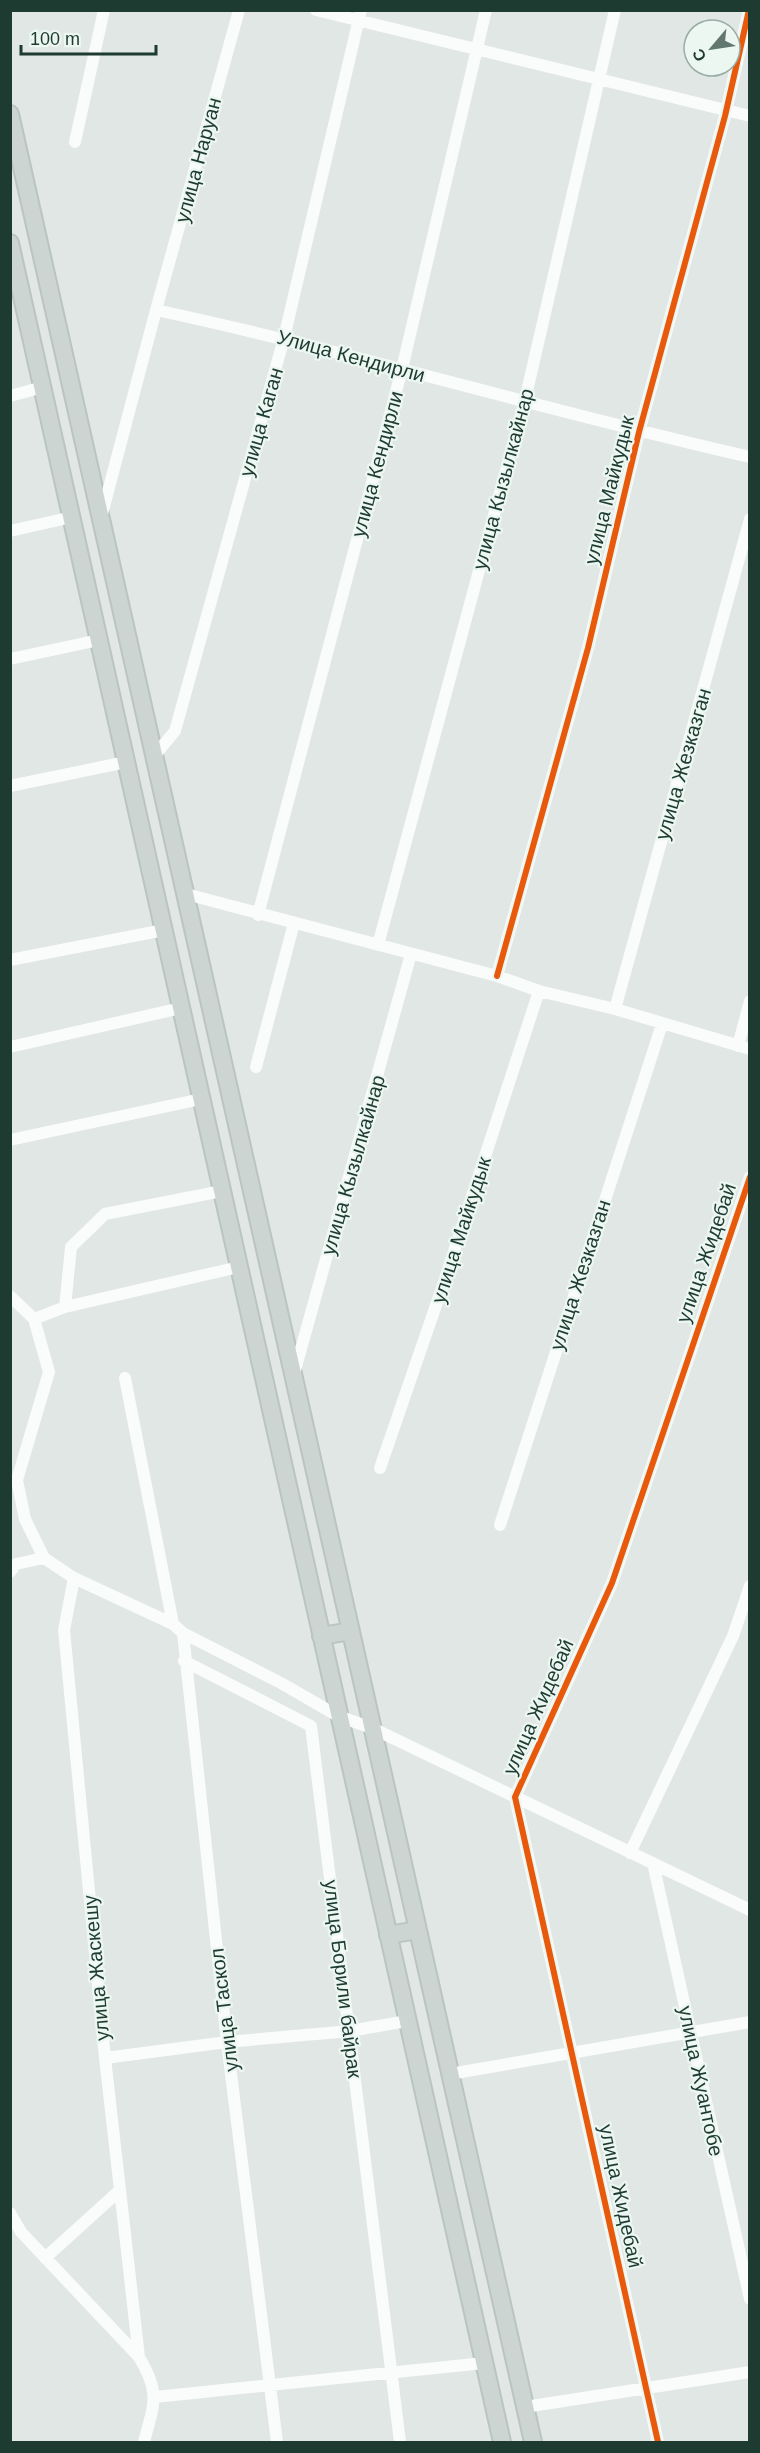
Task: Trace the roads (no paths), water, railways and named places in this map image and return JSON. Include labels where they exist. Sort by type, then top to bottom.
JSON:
[{"type":"main road","points":[[10,114],[102,514],[533,2442]]},
{"type":"main road","points":[[10,243],[14,277],[43,387],[502,2442]]},
{"type":"main road","points":[[321,1636],[351,1631]]},
{"type":"main road","points":[[388,1935],[418,1930]]},
{"type":"street","points":[[75,142],[104,10]]},
{"type":"street","name":"улица Наруан","points":[[156,310],[239,10]]},
{"type":"street","points":[[316,10],[360,15],[477,51],[750,116]]},
{"type":"street","name":"улица Кендирли","points":[[258,914],[402,369],[486,10]]},
{"type":"street","name":"улица Кызылкайнар","points":[[378,945],[525,400],[615,10]]},
{"type":"street","name":"улица Майкудык","points":[[497,976],[588,648],[639,432],[726,111],[749,10]]},
{"type":"street","name":"улица Каган","points":[[155,755],[175,731],[284,338],[360,15]]},
{"type":"street","points":[[102,514],[156,310]]},
{"type":"street","name":"Улица Кендирли","points":[[156,310],[284,338],[639,432],[750,457]]},
{"type":"street","points":[[10,396],[43,387]]},
{"type":"street","points":[[10,531],[72,517]]},
{"type":"street","name":"улица Жезказган","points":[[615,1009],[750,519]]},
{"type":"street","points":[[10,659],[99,640]]},
{"type":"street","points":[[10,786],[126,762]]},
{"type":"street","points":[[186,894],[497,976],[538,991],[615,1009],[744,1047],[750,1001]]},
{"type":"street","points":[[256,1067],[294,924]]},
{"type":"street","points":[[10,960],[164,930]]},
{"type":"street","name":"улица Кызылкайнар","points":[[294,1375],[411,954]]},
{"type":"street","name":"улица Майкудык","points":[[380,1468],[443,1285],[538,991]]},
{"type":"street","points":[[10,1047],[181,1008]]},
{"type":"street","name":"улица Жезказган","points":[[500,1525],[662,1024]]},
{"type":"street","points":[[10,1140],[201,1099]]},
{"type":"street","name":"улица Жидебай","points":[[658,2442],[515,1797],[612,1582],[750,1177]]},
{"type":"street","points":[[65,1307],[71,1246],[105,1214],[222,1191]]},
{"type":"street","points":[[34,1319],[65,1307],[238,1267]]},
{"type":"street","points":[[10,1296],[34,1319],[50,1372],[17,1480],[25,1519],[44,1558],[74,1578],[173,1624],[183,1633],[281,1683],[338,1716],[372,1728],[749,1907]]},
{"type":"street","points":[[125,1378],[173,1624]]},
{"type":"street","points":[[10,1572],[16,1564],[44,1558]]},
{"type":"street","name":"улица Жаскешу","points":[[74,1578],[64,1630],[105,2058],[139,2357]]},
{"type":"street","points":[[630,1852],[733,1636],[750,1586]]},
{"type":"street","name":"улица Таскол","points":[[183,1633],[184,1660],[227,2042],[277,2442]]},
{"type":"street","name":"улица Борили байрак","points":[[184,1660],[311,1726],[400,2442]]},
{"type":"street","name":"улица Жуантобе","points":[[653,1863],[750,2299]]},
{"type":"street","points":[[105,2058],[227,2042],[350,2031],[407,2021]]},
{"type":"street","points":[[450,2074],[750,2022]]},
{"type":"street","points":[[45,2258],[119,2191]]},
{"type":"street","points":[[10,2213],[21,2232],[139,2357],[152,2379],[155,2397],[144,2442]]},
{"type":"street","points":[[155,2397],[484,2362]]},
{"type":"street","points":[[525,2407],[750,2372]]}]
